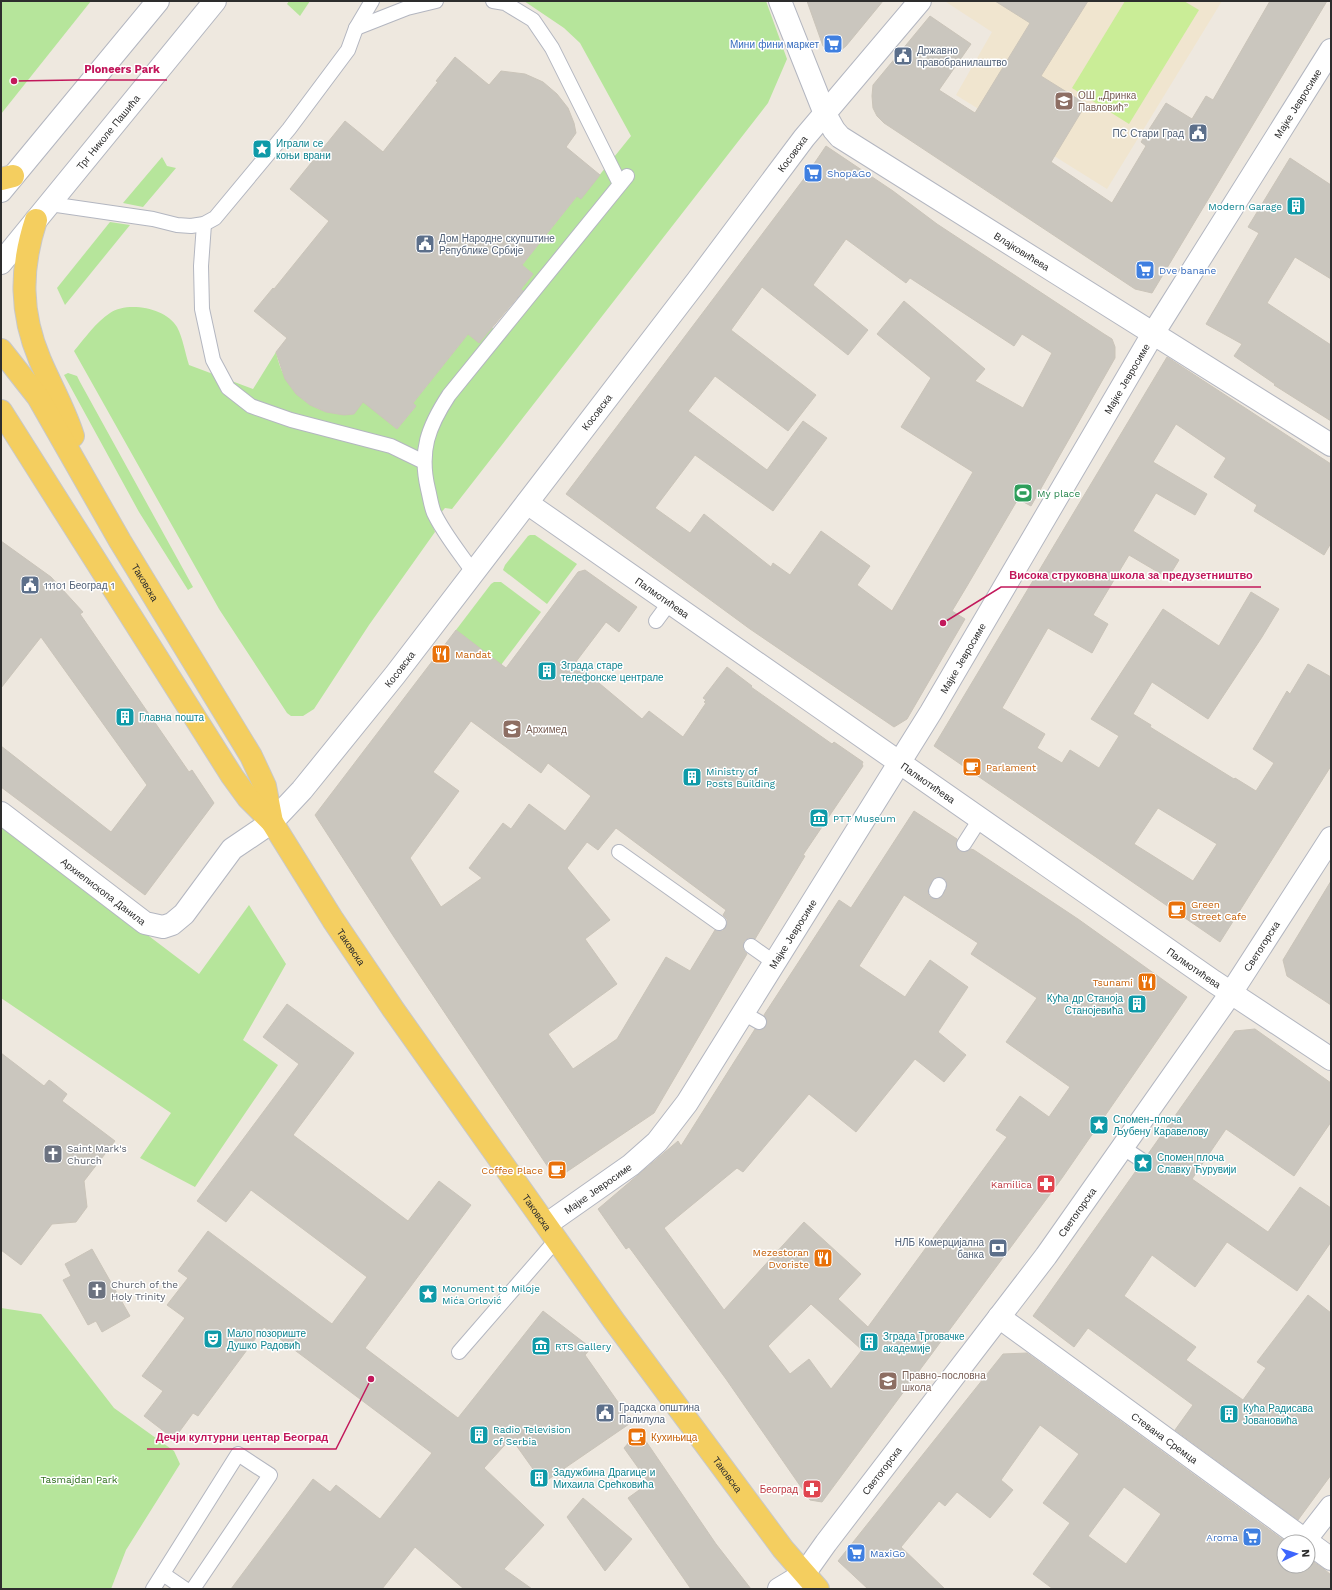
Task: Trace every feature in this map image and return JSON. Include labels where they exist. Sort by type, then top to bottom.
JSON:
[{"type":"main road","points":[[43,212],[30,239],[25,264],[24,301],[31,336],[40,360],[68,420],[80,469]]},
{"type":"main road","name":"Таковска","points":[[1,350],[38,397],[120,541],[254,761],[264,786],[272,822]]},
{"type":"main road","name":"Таковска","points":[[1,412],[232,776],[248,798],[272,822],[333,920],[393,1009],[669,1396],[783,1549],[807,1584]]},
{"type":"street","points":[[5,182],[158,1]]},
{"type":"street","name":"Трг Николе Пашића","points":[[1,263],[215,1]]},
{"type":"street","name":"Влајковићева","points":[[780,1],[824,114],[840,137],[1154,332],[1331,445]]},
{"type":"street","name":"Косовска","points":[[272,822],[302,790],[395,675],[804,138],[920,1]]},
{"type":"street","name":"Мајке Јевросиме","points":[[552,1232],[631,1166],[657,1142],[751,1018],[775,963],[900,763],[1154,332],[1331,50]]},
{"type":"street","name":"Палмотићева","points":[[527,503],[1231,993],[1331,1059]]},
{"type":"street","name":"Архиепископа Данила","points":[[1,813],[145,923],[163,927],[172,924],[184,914],[232,849],[272,822]]},
{"type":"street","name":"Светогорска","points":[[807,1584],[826,1543],[1046,1256],[1231,993],[1331,838]]},
{"type":"street","name":"Стевана Сремца","points":[[999,1317],[1299,1534]]},
{"type":"street","points":[[1310,1534],[1331,1507]]},
{"type":"street","name":"Стевана Сремца","points":[[1316,1547],[1331,1559]]},
{"type":"street","points":[[779,1589],[807,1584]]},
{"type":"lane","points":[[43,212],[153,219],[178,225],[191,226],[204,224],[215,218],[225,208],[348,50],[356,28],[372,1]]},
{"type":"lane","points":[[356,28],[407,8],[436,1]]},
{"type":"lane","points":[[473,572],[434,512],[426,479],[424,462],[426,444],[431,425],[449,395],[624,180],[552,48],[533,20],[505,3],[493,1]]},
{"type":"lane","points":[[204,224],[200,266],[202,309],[213,360],[228,388],[251,406],[291,420],[390,446],[424,462]]},
{"type":"lane","points":[[656,621],[670,602]]},
{"type":"lane","points":[[964,844],[980,819]]},
{"type":"lane","points":[[619,852],[719,923]]},
{"type":"lane","points":[[751,946],[775,963]]},
{"type":"lane","points":[[1122,1147],[1143,1161]]},
{"type":"lane","points":[[459,1352],[552,1232]]},
{"type":"lane","points":[[153,1589],[238,1454],[270,1475],[193,1589]]},
{"type":"lane","points":[[163,1574],[185,1589]]},
{"type":"shaded area","name":"ОШ „Дринка Павловић”","points":[[1222,1],[1107,189],[956,95],[992,32],[946,2]]},
{"type":"green space","points":[[1,1],[91,1],[1,114]]},
{"type":"green space","points":[[289,1],[310,1],[300,16],[287,4]]},
{"type":"green space","points":[[524,1],[766,1],[787,59],[768,103],[452,509],[445,508],[432,523],[435,532],[369,625],[314,709],[303,716],[291,716],[287,713],[219,609],[74,351],[95,326],[110,313],[127,307],[146,308],[156,311],[172,320],[179,331],[189,365],[253,389],[276,352],[280,366],[293,390],[302,399],[313,406],[338,414],[353,414],[365,399],[374,410],[397,429],[416,406],[413,403],[468,334],[479,342],[491,327],[494,329],[524,292],[521,289],[533,274],[522,265],[577,196],[581,198],[631,136],[580,43],[564,28]]},
{"type":"green space","points":[[1125,1],[1184,1],[1199,10],[1129,124],[1072,88]]},
{"type":"green space","points":[[162,157],[167,166],[176,168],[143,207],[123,203]]},
{"type":"green space","points":[[110,222],[130,225],[65,305],[57,288]]},
{"type":"green space","points":[[68,373],[77,376],[193,587],[188,590],[139,512],[64,375]]},
{"type":"green space","points":[[530,535],[535,535],[577,564],[547,604],[503,570],[505,565]]},
{"type":"green space","points":[[494,582],[501,582],[541,612],[501,665],[456,630]]},
{"type":"green space","points":[[1,824],[199,974],[249,905],[286,964],[243,1040],[278,1065],[195,1187],[140,1158],[171,1113],[1,998]]},
{"type":"green space","name":"Tasmajdan Park","points":[[1,1308],[41,1314],[114,1408],[174,1451],[180,1464],[126,1550],[111,1589],[1,1589]]},
{"type":"building","points":[[807,1],[883,1],[846,46],[840,51],[834,53],[823,46]]},
{"type":"building","points":[[995,1],[1088,1],[1041,76],[1086,104],[1051,162],[1112,203],[1146,146],[1141,142],[1166,103],[1192,119],[1206,96],[1213,100],[1270,1],[1327,1],[1152,293],[1135,289],[884,123],[877,116],[873,108],[873,85],[930,16],[971,44],[939,90],[975,113],[1030,23]]},
{"type":"building","name":"Дом Народне скупштине Републике Србије","points":[[455,57],[489,85],[501,71],[525,74],[543,82],[557,94],[568,108],[574,123],[576,133],[566,147],[600,175],[581,199],[577,196],[522,265],[533,274],[521,289],[523,291],[479,343],[468,334],[413,403],[416,406],[397,429],[363,402],[354,414],[344,415],[326,412],[310,405],[296,394],[285,379],[276,352],[287,338],[254,311],[273,288],[274,289],[329,221],[290,189],[345,121],[383,152],[438,82],[436,81]]},
{"type":"building","points":[[826,146],[893,191],[937,224],[1112,339],[1115,347],[1115,358],[1031,506],[1018,499],[952,611],[965,619],[907,719],[894,727],[750,629],[566,494],[803,180]],"holes":[[[846,239],[906,283],[910,278],[1014,346],[1022,334],[1052,353],[1023,408],[975,381],[985,369],[904,301],[877,334],[931,378],[901,427],[973,472],[892,611],[857,585],[870,566],[821,531],[790,575],[773,563],[771,567],[704,514],[690,533],[655,508],[695,455],[773,511],[827,438],[803,421],[767,470],[688,411],[715,376],[788,431],[816,395],[731,330],[762,287],[848,355],[868,330],[813,285]]]},
{"type":"building","points":[[1290,158],[1331,185],[1331,279],[1295,257],[1267,303],[1331,345],[1331,421],[1274,385],[1275,384],[1234,356],[1242,344],[1206,324],[1259,233],[1248,227]]},
{"type":"building","points":[[1167,357],[1331,464],[1331,543],[1324,555],[1254,511],[1257,505],[1214,477],[1226,458],[1176,424],[1153,462],[1207,494],[1195,515],[1156,493],[1133,531],[1179,560],[1168,578],[1129,555],[1093,615],[1108,624],[1092,653],[1048,628],[1002,708],[1045,734],[1037,748],[1062,763],[1070,750],[1099,768],[1119,736],[1091,719],[1163,609],[1219,646],[1251,592],[1279,609],[1208,719],[1152,682],[1133,714],[1151,725],[1150,727],[1256,791],[1274,763],[1253,749],[1287,691],[1290,694],[1308,664],[1331,677],[1331,766],[1220,942],[934,746]],"holes":[[[1158,808],[1217,844],[1193,881],[1134,844]]]},
{"type":"building","name":"Главна пошта","points":[[1,541],[51,577],[83,612],[80,614],[189,772],[192,770],[214,803],[145,895],[1,787],[1,746],[111,832],[147,785],[41,637],[1,688]]},
{"type":"building","points":[[585,570],[637,607],[619,632],[606,622],[575,663],[642,719],[649,711],[683,737],[706,703],[704,702],[706,700],[703,698],[727,667],[752,686],[751,687],[832,744],[834,742],[863,762],[863,766],[803,855],[805,856],[755,939],[748,938],[744,941],[743,949],[747,954],[654,1113],[556,1179],[394,937],[315,815],[456,630],[506,668],[578,572]],"holes":[[[471,721],[541,773],[548,763],[591,796],[565,831],[529,804],[511,829],[503,823],[469,868],[482,878],[441,907],[410,858],[459,791],[433,772]],[[616,828],[726,910],[723,915],[727,919],[727,924],[723,931],[715,930],[690,971],[666,957],[617,1039],[573,1069],[548,1034],[617,984],[585,939],[610,920],[567,868],[587,842],[598,850]]]},
{"type":"building","points":[[914,811],[957,839],[956,844],[959,851],[964,852],[971,849],[974,850],[1078,919],[1187,997],[1062,1178],[822,1502],[810,1500],[726,1379],[629,1247],[626,1249],[598,1209],[678,1141],[681,1146],[755,1029],[759,1030],[766,1026],[767,1022],[764,1015],[839,900],[851,908]],"holes":[[[939,877],[946,880],[947,885],[943,895],[936,899],[929,896],[928,891],[932,881]],[[904,895],[978,943],[971,954],[1037,998],[1006,1042],[1070,1087],[1049,1117],[1020,1096],[996,1130],[1007,1137],[868,1327],[838,1299],[861,1274],[804,1222],[724,1310],[664,1228],[737,1168],[743,1172],[809,1094],[856,1132],[915,1059],[944,1082],[966,1055],[938,1032],[968,987],[930,960],[905,997],[859,966]],[[811,1304],[862,1350],[831,1389],[809,1359],[790,1374],[768,1346]]]},
{"type":"building","points":[[1331,881],[1331,1005],[1287,976],[1283,960]]},
{"type":"building","points":[[287,1004],[354,1053],[293,1135],[408,1221],[439,1181],[471,1205],[365,1348],[458,1418],[543,1311],[591,1348],[585,1355],[632,1422],[543,1483],[511,1438],[484,1468],[544,1525],[504,1569],[532,1589],[464,1589],[415,1547],[382,1589],[231,1589],[313,1479],[330,1492],[336,1485],[380,1519],[432,1453],[264,1327],[198,1416],[193,1413],[174,1439],[144,1416],[163,1391],[142,1376],[185,1318],[167,1305],[188,1278],[178,1271],[208,1231],[332,1324],[367,1277],[251,1190],[226,1222],[197,1201],[299,1064],[263,1037]]},
{"type":"building","points":[[1255,1029],[1331,1083],[1331,1122],[1294,1176],[1226,1129],[1192,1179],[1268,1232],[1300,1187],[1331,1208],[1331,1242],[1297,1291],[1227,1242],[1195,1287],[1152,1255],[1124,1296],[1196,1347],[1186,1360],[1243,1400],[1266,1368],[1257,1362],[1308,1295],[1331,1313],[1331,1475],[1298,1520],[1175,1430],[1193,1405],[1088,1328],[1074,1347],[1033,1316],[1138,1168],[1143,1169],[1150,1166],[1151,1161],[1148,1154],[1235,1031]]},
{"type":"building","name":"Saint Mark's Church","points":[[1,1053],[44,1086],[49,1080],[52,1082],[67,1094],[62,1101],[115,1141],[84,1181],[87,1207],[76,1222],[52,1224],[21,1265],[1,1250]]},
{"type":"building","name":"Church of the Holy Trinity","points":[[92,1249],[130,1316],[102,1332],[96,1321],[88,1325],[63,1280],[71,1276],[65,1264]]},
{"type":"building","points":[[1027,1353],[1276,1535],[1276,1574],[1316,1574],[1316,1564],[1331,1575],[1331,1589],[1053,1589],[1033,1574],[1070,1523],[1043,1503],[1079,1454],[1040,1425],[1001,1480],[1013,1490],[990,1518],[957,1492],[945,1506],[939,1501],[901,1547],[945,1589],[868,1589],[838,1561],[1003,1354]],"holes":[[[1124,1487],[1161,1514],[1126,1564],[1088,1536]]]},
{"type":"building","points":[[639,1431],[716,1544],[751,1589],[691,1589],[628,1498],[649,1483],[624,1448]]},
{"type":"building","points":[[583,1498],[632,1539],[605,1571],[567,1517]]},
{"type":"place","name":"Мини фини маркет","points":[[833,44]]},
{"type":"place","name":"Државно правобранилаштво","points":[[903,56]]},
{"type":"place","name":"Pioneers Park","points":[[14,81]]},
{"type":"place","name":"ОШ „Дринка Павловић”","points":[[1064,101]]},
{"type":"place","name":"ПС Стари Град","points":[[1198,133]]},
{"type":"place","name":"Играли се коњи врани","points":[[262,149]]},
{"type":"place","name":"Shop&Go","points":[[813,173]]},
{"type":"place","name":"Modern Garage","points":[[1296,206]]},
{"type":"place","name":"Дом Народне скупштине Републике Србије","points":[[425,244]]},
{"type":"place","name":"Dve banane","points":[[1145,270]]},
{"type":"place","name":"My place","points":[[1023,493]]},
{"type":"place","name":"11101 Београд 1","points":[[30,585]]},
{"type":"place","name":"Висока струковна школа за предузетништво","points":[[943,623]]},
{"type":"place","name":"Mandat","points":[[441,654]]},
{"type":"place","name":"Зграда старе телефонске централе","points":[[547,671]]},
{"type":"place","name":"Главна пошта","points":[[125,717]]},
{"type":"place","name":"Архимед","points":[[512,729]]},
{"type":"place","name":"Parlament","points":[[972,767]]},
{"type":"place","name":"Ministry of Posts Building","points":[[692,777]]},
{"type":"place","name":"PTT Museum","points":[[819,818]]},
{"type":"place","name":"Green Street Cafe","points":[[1177,910]]},
{"type":"place","name":"Tsunami","points":[[1147,982]]},
{"type":"place","name":"Кућа др Станоја Станојевића","points":[[1137,1004]]},
{"type":"place","name":"Спомен-плоча Љубену Каравелову","points":[[1099,1125]]},
{"type":"place","name":"Saint Mark's Church","points":[[53,1154]]},
{"type":"place","name":"Спомен плоча Славку Ћурувији","points":[[1143,1163]]},
{"type":"place","name":"Coffee Place","points":[[557,1170]]},
{"type":"place","name":"Kamilica","points":[[1046,1184]]},
{"type":"place","name":"НЛБ Комерцијална банка","points":[[998,1248]]},
{"type":"place","name":"Mezestoran Dvoriste","points":[[823,1258]]},
{"type":"place","name":"Church of the Holy Trinity","points":[[97,1290]]},
{"type":"place","name":"Monument to Miloje Mića Orlović","points":[[428,1294]]},
{"type":"place","name":"Мало позориште Душко Радовић","points":[[213,1339]]},
{"type":"place","name":"Зграда Трговачке академије","points":[[869,1342]]},
{"type":"place","name":"RTS Gallery","points":[[541,1346]]},
{"type":"place","name":"Дечји културни центар Београд","points":[[371,1379]]},
{"type":"place","name":"Правно-пословна школа","points":[[888,1381]]},
{"type":"place","name":"Градска општина Палилула","points":[[605,1413]]},
{"type":"place","name":"Кућа Радисава Јовановића","points":[[1229,1414]]},
{"type":"place","name":"Radio Television of Serbia","points":[[479,1435]]},
{"type":"place","name":"Кухињица","points":[[637,1437]]},
{"type":"place","name":"Задужбина Драгице и Михаила Срећковића","points":[[539,1478]]},
{"type":"place","name":"Београд","points":[[812,1489]]},
{"type":"place","name":"Aroma","points":[[1252,1537]]},
{"type":"place","name":"MaxiGo","points":[[856,1553]]}]
